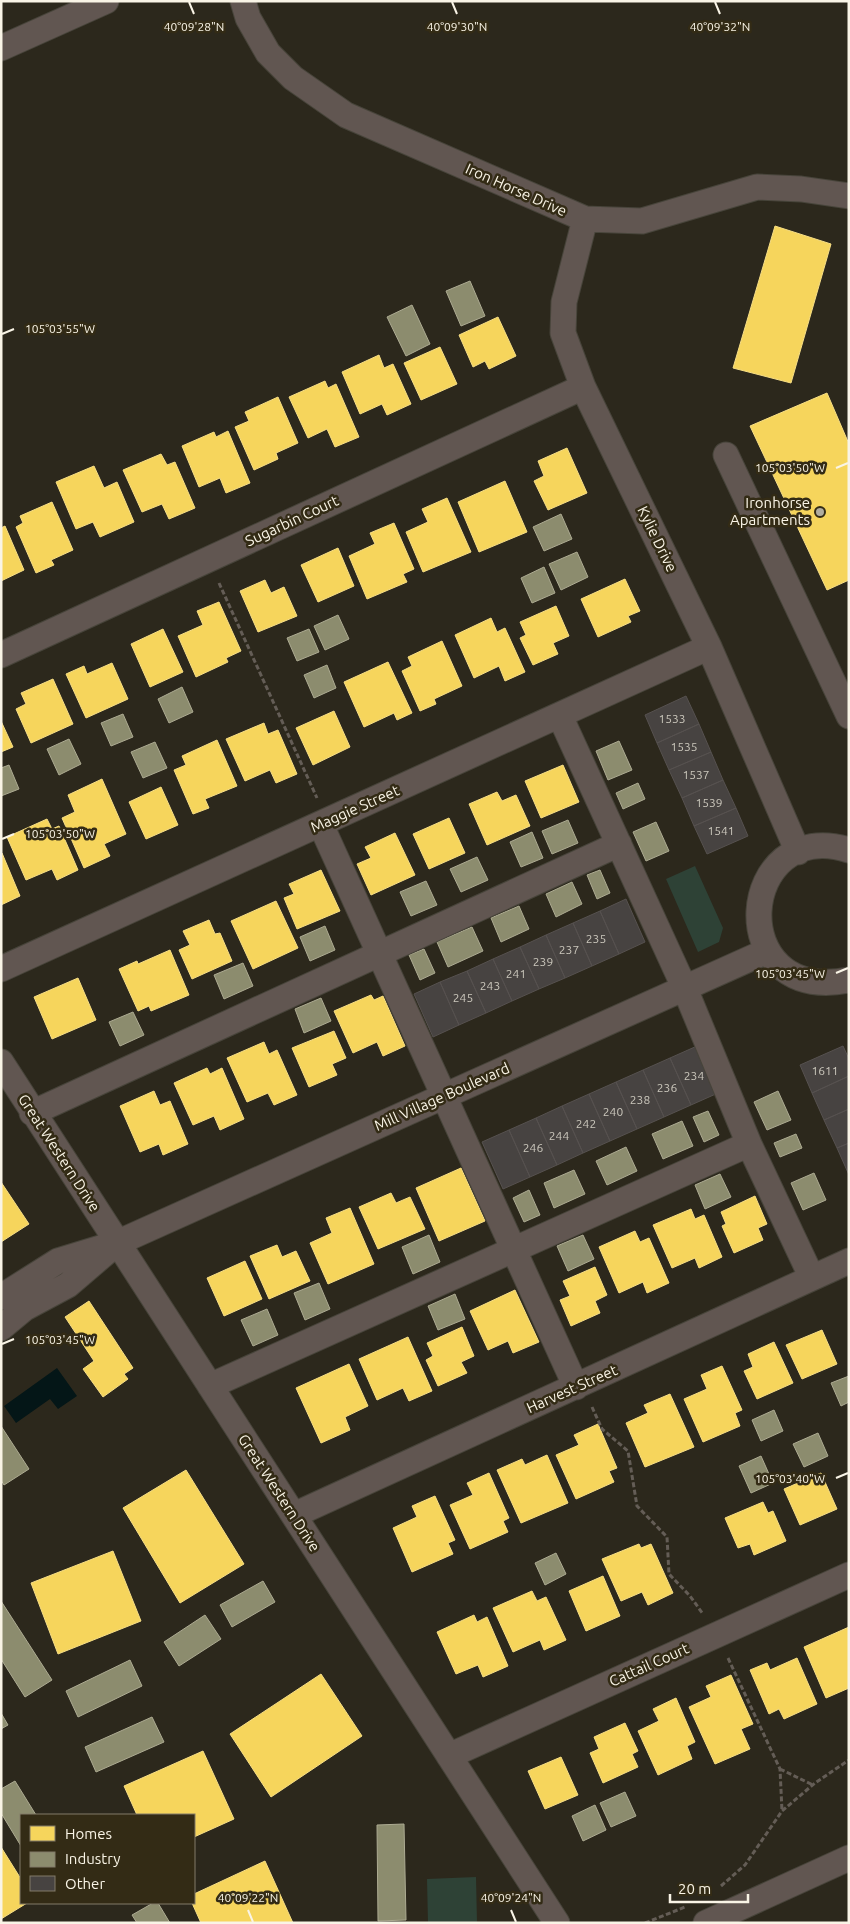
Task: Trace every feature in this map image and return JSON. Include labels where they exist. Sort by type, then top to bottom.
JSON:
[{"type":"street","points":[[1,48],[106,1]]},
{"type":"street","name":"Iron Horse Drive","points":[[242,1],[248,18],[268,53],[292,78],[346,115],[585,219],[642,221],[758,187],[801,189],[849,196]]},
{"type":"street","name":"Kylie Drive","points":[[585,219],[564,302],[563,333],[583,386],[709,648],[798,852]]},
{"type":"street","name":"Sugarbin Court","points":[[1,655],[583,386]]},
{"type":"street","points":[[726,455],[849,716]]},
{"type":"street","name":"Maggie Street","points":[[1,969],[709,648]]},
{"type":"street","points":[[560,716],[685,989],[749,1144],[812,1278]]},
{"type":"street","points":[[324,823],[380,953],[514,1250],[579,1386]]},
{"type":"street","points":[[32,1113],[619,844]]},
{"type":"street","points":[[849,850],[834,845],[806,848],[784,859],[768,876],[759,898],[758,923],[767,951],[780,966],[801,979],[824,984],[849,980]]},
{"type":"street","name":"Mill Village Boulevard","points":[[1,1297],[58,1261],[117,1243],[767,951]]},
{"type":"street","name":"Great Western Drive","points":[[1,1062],[32,1113],[557,1923]]},
{"type":"street","points":[[210,1386],[749,1144]]},
{"type":"street","name":"Mill Village Boulevard","points":[[1,1328],[25,1308],[68,1285],[117,1243]]},
{"type":"street","name":"Harvest Street","points":[[294,1515],[849,1261]]},
{"type":"street","name":"Cattail Court","points":[[449,1756],[849,1575]]},
{"type":"street","points":[[700,1913],[849,1858]]},
{"type":"path","points":[[209,559],[324,823]]},
{"type":"path","points":[[579,1386],[602,1429],[628,1452],[637,1506],[667,1537],[669,1574],[690,1596],[717,1634],[780,1769],[782,1811]]},
{"type":"path","points":[[718,1888],[745,1865],[782,1811],[813,1785],[849,1760]]},
{"type":"path","points":[[780,1769],[813,1785]]},
{"type":"path","points":[[644,1923],[676,1912],[700,1913]]},
{"type":"green space","points":[[695,866],[723,928],[719,942],[698,952],[666,879]]},
{"type":"green space","points":[[476,1877],[477,1923],[428,1923],[427,1879]]},
{"type":"shaded area","points":[[57,1368],[77,1396],[58,1409],[50,1399],[16,1423],[4,1406]]},
{"type":"building: Homes","points":[[775,226],[831,244],[791,383],[733,368]]},
{"type":"building: Homes","points":[[498,317],[516,356],[489,369],[485,361],[473,367],[459,335]]},
{"type":"building: Homes","points":[[440,347],[457,384],[421,400],[404,363]]},
{"type":"building: Homes","points":[[379,355],[384,368],[393,364],[411,404],[387,415],[382,404],[360,414],[342,372]]},
{"type":"building: Homes","points":[[325,381],[328,388],[336,384],[359,437],[335,447],[327,429],[308,438],[289,397]]},
{"type":"building: Homes","name":"Ironhorse Apartments","points":[[827,393],[849,444],[849,580],[827,590],[750,426]]},
{"type":"building: Homes","points":[[278,397],[298,443],[276,453],[278,459],[254,470],[235,427],[249,421],[245,412]]},
{"type":"building: Homes","points":[[228,431],[250,483],[226,493],[220,478],[199,487],[182,446],[214,432],[216,437]]},
{"type":"building: Homes","points":[[567,448],[587,493],[548,510],[534,481],[544,476],[538,461]]},
{"type":"building: Homes","points":[[161,454],[167,465],[175,462],[195,508],[169,519],[162,504],[142,512],[123,470]]},
{"type":"building: Homes","points":[[94,466],[104,488],[117,482],[134,522],[100,537],[93,522],[76,529],[56,482]]},
{"type":"building: Homes","points":[[505,481],[527,532],[479,552],[458,502]]},
{"type":"building: Homes","points":[[447,498],[471,552],[423,572],[406,532],[428,522],[422,509]]},
{"type":"building: Homes","points":[[52,502],[73,550],[51,560],[54,565],[36,573],[16,527],[23,523],[20,516]]},
{"type":"building: Homes","points":[[394,523],[414,569],[403,574],[407,582],[367,599],[349,556],[375,544],[370,533]]},
{"type":"building: Homes","points":[[5,526],[24,570],[1,581],[1,528]]},
{"type":"building: Homes","points":[[338,548],[354,586],[318,602],[301,565]]},
{"type":"building: Homes","points":[[625,579],[640,611],[628,616],[631,622],[598,637],[581,599]]},
{"type":"building: Homes","points":[[265,580],[271,593],[284,587],[297,616],[258,632],[240,591]]},
{"type":"building: Homes","points":[[219,602],[241,651],[226,658],[228,662],[196,677],[178,636],[203,625],[197,611]]},
{"type":"building: Homes","points":[[556,606],[569,636],[553,643],[558,654],[533,665],[520,638],[526,635],[520,622]]},
{"type":"building: Homes","points":[[491,618],[497,632],[505,628],[525,672],[505,681],[499,666],[474,678],[455,635]]},
{"type":"building: Homes","points":[[163,629],[183,672],[150,687],[131,644]]},
{"type":"building: Homes","points":[[442,641],[462,686],[434,699],[436,704],[420,711],[402,671],[412,666],[408,657]]},
{"type":"building: Homes","points":[[388,662],[412,713],[397,720],[394,713],[364,727],[344,682]]},
{"type":"building: Homes","points":[[112,663],[128,699],[86,718],[66,674],[84,666],[87,674]]},
{"type":"building: Homes","points":[[53,679],[73,724],[31,743],[16,709],[26,704],[21,693]]},
{"type":"building: Homes","points":[[334,711],[350,747],[313,765],[296,728]]},
{"type":"building: Homes","points":[[1,721],[13,747],[1,752]]},
{"type":"building: Homes","points":[[264,723],[268,734],[278,730],[297,774],[276,783],[270,770],[245,781],[226,739]]},
{"type":"building: Homes","points":[[217,740],[237,786],[205,799],[209,808],[193,814],[174,770],[186,765],[182,756]]},
{"type":"building: Homes","points":[[563,765],[579,802],[541,818],[525,781]]},
{"type":"building: Homes","points":[[102,779],[126,834],[104,844],[110,856],[84,868],[62,818],[75,812],[68,795]]},
{"type":"building: Homes","points":[[161,787],[178,825],[146,839],[129,802]]},
{"type":"building: Homes","points":[[497,792],[502,801],[516,795],[530,826],[487,845],[469,804]]},
{"type":"building: Homes","points":[[449,818],[465,853],[429,869],[413,834]]},
{"type":"building: Homes","points":[[47,819],[52,829],[59,826],[78,870],[57,880],[52,869],[26,880],[7,837]]},
{"type":"building: Homes","points":[[395,833],[415,875],[371,895],[357,864],[371,858],[365,847]]},
{"type":"building: Homes","points":[[1,853],[20,896],[1,905]]},
{"type":"building: Homes","points":[[321,870],[340,911],[297,929],[284,898],[294,894],[289,884]]},
{"type":"building: Homes","points":[[276,901],[298,948],[253,969],[231,921]]},
{"type":"building: Homes","points":[[209,920],[215,934],[220,933],[232,961],[192,979],[179,950],[190,945],[183,931]]},
{"type":"building: Homes","points":[[170,950],[189,995],[151,1011],[149,1006],[138,1011],[119,969],[137,961],[138,964]]},
{"type":"building: Homes","points":[[78,978],[96,1020],[52,1039],[34,997]]},
{"type":"building: Homes","points":[[371,995],[374,1000],[383,996],[405,1046],[383,1056],[377,1042],[353,1053],[334,1011]]},
{"type":"building: Homes","points":[[334,1031],[346,1058],[332,1064],[337,1075],[309,1087],[292,1048]]},
{"type":"building: Homes","points":[[264,1042],[269,1054],[277,1050],[297,1095],[274,1105],[268,1093],[247,1102],[227,1058]]},
{"type":"building: Homes","points":[[207,1068],[210,1074],[222,1068],[244,1119],[220,1130],[214,1116],[193,1125],[174,1083]]},
{"type":"building: Homes","points":[[154,1091],[160,1105],[170,1101],[188,1144],[163,1155],[159,1144],[140,1152],[120,1106]]},
{"type":"building: Homes","points":[[461,1168],[485,1221],[439,1241],[416,1188]]},
{"type":"building: Homes","points":[[1,1182],[29,1224],[1,1242]]},
{"type":"building: Homes","points":[[391,1193],[396,1203],[410,1197],[425,1229],[378,1249],[359,1207]]},
{"type":"building: Homes","points":[[755,1196],[767,1224],[758,1228],[763,1240],[734,1253],[722,1226],[726,1224],[721,1212]]},
{"type":"building: Homes","points":[[350,1208],[374,1264],[328,1284],[310,1243],[332,1233],[326,1218]]},
{"type":"building: Homes","points":[[691,1209],[695,1219],[704,1215],[722,1257],[699,1268],[695,1258],[672,1268],[653,1225]]},
{"type":"building: Homes","points":[[635,1231],[640,1242],[649,1238],[669,1283],[647,1293],[643,1282],[619,1293],[599,1247]]},
{"type":"building: Homes","points":[[277,1245],[282,1257],[296,1251],[310,1281],[269,1299],[250,1256]]},
{"type":"building: Homes","points":[[245,1261],[262,1299],[224,1316],[207,1278]]},
{"type":"building: Homes","points":[[595,1267],[607,1295],[595,1301],[600,1313],[571,1326],[560,1300],[570,1296],[563,1281]]},
{"type":"building: Homes","points":[[515,1290],[539,1342],[513,1353],[508,1341],[488,1350],[470,1311]]},
{"type":"building: Homes","points":[[89,1301],[133,1368],[124,1374],[128,1379],[103,1397],[83,1369],[94,1361],[65,1317]]},
{"type":"building: Homes","points":[[462,1327],[474,1356],[461,1362],[467,1373],[438,1386],[426,1360],[433,1356],[427,1343]]},
{"type":"building: Homes","points":[[822,1330],[837,1364],[802,1379],[786,1345]]},
{"type":"building: Homes","points":[[408,1337],[432,1391],[409,1401],[403,1388],[377,1400],[359,1359]]},
{"type":"building: Homes","points":[[774,1342],[793,1383],[757,1399],[744,1371],[753,1367],[748,1354]]},
{"type":"building: Homes","points":[[349,1364],[368,1406],[345,1417],[350,1430],[321,1443],[296,1388]]},
{"type":"building: Homes","points":[[722,1366],[742,1410],[735,1413],[740,1426],[703,1442],[684,1399],[707,1389],[701,1375]]},
{"type":"building: Homes","points":[[670,1394],[694,1447],[645,1467],[626,1423],[648,1413],[644,1405]]},
{"type":"building: Homes","points":[[598,1424],[617,1468],[609,1471],[614,1482],[576,1499],[556,1455],[579,1445],[574,1435]]},
{"type":"building: Homes","points":[[547,1455],[568,1503],[521,1523],[497,1470],[522,1459],[525,1465]]},
{"type":"building: Homes","points":[[186,1470],[244,1564],[180,1603],[123,1508]]},
{"type":"building: Homes","points":[[489,1473],[509,1518],[503,1521],[508,1532],[470,1549],[450,1505],[473,1495],[467,1483]]},
{"type":"building: Homes","points":[[821,1473],[837,1509],[800,1525],[784,1489]]},
{"type":"building: Homes","points":[[435,1496],[455,1540],[448,1543],[453,1554],[412,1572],[393,1528],[417,1517],[412,1506]]},
{"type":"building: Homes","points":[[763,1502],[768,1513],[773,1511],[786,1541],[754,1555],[750,1544],[738,1548],[725,1518]]},
{"type":"building: Homes","points":[[639,1544],[641,1548],[651,1544],[673,1593],[648,1605],[642,1592],[621,1601],[602,1559]]},
{"type":"building: Homes","points":[[113,1551],[141,1621],[58,1654],[31,1583]]},
{"type":"building: Homes","points":[[603,1576],[620,1616],[586,1631],[569,1591]]},
{"type":"building: Homes","points":[[532,1591],[537,1601],[546,1597],[566,1640],[544,1650],[540,1640],[513,1652],[493,1608]]},
{"type":"building: Homes","points":[[474,1615],[477,1622],[487,1617],[508,1666],[483,1677],[478,1665],[456,1674],[437,1632]]},
{"type":"building: Homes","points":[[849,1627],[849,1688],[826,1698],[804,1647]]},
{"type":"building: Homes","points":[[797,1658],[817,1704],[784,1719],[779,1709],[769,1714],[750,1670],[767,1663],[770,1670]]},
{"type":"building: Homes","points":[[321,1674],[362,1736],[271,1797],[230,1734]]},
{"type":"building: Homes","points":[[731,1675],[753,1724],[741,1729],[750,1749],[715,1764],[689,1707],[711,1697],[706,1686]]},
{"type":"building: Homes","points":[[676,1698],[695,1742],[687,1746],[692,1759],[658,1775],[638,1731],[659,1721],[653,1709]]},
{"type":"building: Homes","points":[[625,1723],[638,1751],[632,1754],[638,1767],[603,1783],[590,1753],[599,1749],[594,1737]]},
{"type":"building: Homes","points":[[203,1751],[234,1819],[195,1837],[195,1814],[137,1814],[124,1786]]},
{"type":"building: Homes","points":[[561,1757],[578,1795],[545,1809],[528,1771]]},
{"type":"building: Homes","points":[[1,1847],[20,1877],[20,1904],[25,1904],[1,1919]]},
{"type":"building: Homes","points":[[265,1861],[293,1923],[201,1923],[192,1904],[195,1904],[195,1894]]},
{"type":"building: Industry","points":[[470,281],[485,316],[461,326],[446,291]]},
{"type":"building: Industry","points":[[412,305],[430,344],[406,356],[387,317]]},
{"type":"building: Industry","points":[[561,514],[572,539],[544,551],[533,527]]},
{"type":"building: Industry","points":[[577,552],[588,577],[561,590],[549,564]]},
{"type":"building: Industry","points":[[544,567],[555,593],[532,603],[521,578]]},
{"type":"building: Industry","points":[[338,615],[349,639],[325,650],[314,626]]},
{"type":"building: Industry","points":[[309,629],[319,652],[297,661],[287,638]]},
{"type":"building: Industry","points":[[327,665],[336,688],[314,698],[304,675]]},
{"type":"building: Industry","points":[[182,687],[193,712],[169,723],[158,699]]},
{"type":"building: Industry","points":[[123,714],[133,737],[111,746],[101,723]]},
{"type":"building: Industry","points":[[69,739],[81,764],[59,775],[47,749]]},
{"type":"building: Industry","points":[[619,741],[632,770],[608,780],[596,751]]},
{"type":"building: Industry","points":[[155,742],[167,768],[143,778],[131,752]]},
{"type":"building: Industry","points":[[9,765],[19,789],[1,796],[1,768]]},
{"type":"building: Industry","points":[[638,783],[645,799],[623,809],[616,793]]},
{"type":"building: Industry","points":[[568,820],[578,843],[552,854],[542,831]]},
{"type":"building: Industry","points":[[656,822],[669,851],[646,861],[633,832]]},
{"type":"building: Industry","points":[[532,832],[543,858],[521,867],[510,842]]},
{"type":"building: Industry","points":[[477,857],[488,880],[461,892],[450,869]]},
{"type":"building: Industry","points":[[600,870],[610,893],[597,899],[587,875]]},
{"type":"building: Industry","points":[[426,881],[437,905],[411,916],[400,892]]},
{"type":"building: Industry","points":[[572,882],[582,904],[556,917],[546,894]]},
{"type":"building: Industry","points":[[519,906],[529,929],[501,942],[491,918]]},
{"type":"building: Industry","points":[[325,926],[335,950],[310,961],[300,937]]},
{"type":"building: Industry","points":[[472,927],[483,951],[448,967],[437,942]]},
{"type":"building: Industry","points":[[424,949],[435,973],[420,980],[409,955]]},
{"type":"building: Industry","points":[[243,963],[253,986],[224,999],[214,975]]},
{"type":"building: Industry","points":[[321,998],[331,1021],[304,1033],[295,1009]]},
{"type":"building: Industry","points":[[133,1012],[144,1035],[120,1046],[109,1022]]},
{"type":"building: Industry","points":[[778,1091],[791,1120],[767,1130],[754,1102]]},
{"type":"building: Industry","points":[[708,1111],[719,1135],[704,1142],[693,1117]]},
{"type":"building: Industry","points":[[682,1121],[693,1146],[663,1159],[652,1134]]},
{"type":"building: Industry","points":[[796,1134],[802,1148],[780,1157],[774,1143]]},
{"type":"building: Industry","points":[[626,1147],[637,1171],[607,1185],[596,1161]]},
{"type":"building: Industry","points":[[574,1170],[585,1194],[554,1208],[544,1183]]},
{"type":"building: Industry","points":[[814,1173],[826,1200],[803,1210],[791,1183]]},
{"type":"building: Industry","points":[[720,1174],[731,1197],[705,1209],[695,1185]]},
{"type":"building: Industry","points":[[529,1190],[540,1215],[524,1222],[513,1198]]},
{"type":"building: Industry","points":[[429,1235],[440,1262],[413,1274],[402,1247]]},
{"type":"building: Industry","points":[[583,1235],[594,1259],[568,1271],[557,1246]]},
{"type":"building: Industry","points":[[319,1283],[330,1309],[305,1320],[294,1293]]},
{"type":"building: Industry","points":[[455,1294],[465,1319],[438,1330],[428,1306]]},
{"type":"building: Industry","points":[[267,1309],[278,1335],[253,1346],[241,1320]]},
{"type":"building: Industry","points":[[849,1376],[849,1402],[841,1406],[831,1383]]},
{"type":"building: Industry","points":[[774,1410],[783,1431],[761,1441],[752,1420]]},
{"type":"building: Industry","points":[[1,1426],[29,1469],[4,1485],[1,1480]]},
{"type":"building: Industry","points":[[818,1433],[828,1456],[804,1467],[793,1444]]},
{"type":"building: Industry","points":[[761,1456],[773,1483],[751,1493],[739,1466]]},
{"type":"building: Industry","points":[[556,1553],[566,1574],[545,1585],[535,1563]]},
{"type":"building: Industry","points":[[263,1581],[275,1602],[232,1627],[220,1605]]},
{"type":"building: Industry","points":[[1,1601],[52,1680],[25,1697],[1,1659]]},
{"type":"building: Industry","points":[[205,1615],[221,1639],[179,1666],[164,1642]]},
{"type":"building: Industry","points":[[130,1660],[142,1686],[78,1717],[66,1691]]},
{"type":"building: Industry","points":[[1,1713],[8,1725],[1,1729]]},
{"type":"building: Industry","points":[[152,1717],[164,1742],[96,1772],[85,1747]]},
{"type":"building: Industry","points":[[15,1781],[35,1814],[20,1814],[20,1844],[1,1813],[1,1789]]},
{"type":"building: Industry","points":[[625,1792],[636,1816],[611,1827],[600,1803]]},
{"type":"building: Industry","points":[[595,1805],[606,1830],[583,1841],[572,1816]]},
{"type":"building: Industry","points":[[404,1824],[406,1920],[378,1921],[377,1825]]},
{"type":"building: Industry","points":[[151,1904],[159,1904],[170,1923],[137,1923],[132,1915]]},
{"type":"building: Other","points":[[686,696],[699,724],[657,743],[645,715]]},
{"type":"building: Other","points":[[699,724],[711,752],[669,770],[657,743]]},
{"type":"building: Other","points":[[711,752],[723,780],[682,798],[669,770]]},
{"type":"building: Other","points":[[723,780],[736,808],[694,826],[682,798]]},
{"type":"building: Other","points":[[736,808],[748,836],[707,854],[694,826]]},
{"type":"building: Other","points":[[626,899],[645,942],[619,954],[600,911]]},
{"type":"building: Other","points":[[600,911],[619,954],[592,966],[573,923]]},
{"type":"building: Other","points":[[573,923],[592,966],[565,978],[546,935]]},
{"type":"building: Other","points":[[546,935],[565,978],[539,989],[520,947]]},
{"type":"building: Other","points":[[520,947],[539,989],[512,1001],[493,959]]},
{"type":"building: Other","points":[[493,959],[512,1001],[486,1013],[467,971]]},
{"type":"building: Other","points":[[467,971],[486,1013],[459,1025],[440,982]]},
{"type":"building: Other","points":[[440,982],[459,1025],[433,1037],[414,994]]},
{"type":"building: Other","points":[[697,1046],[718,1093],[691,1105],[670,1058]]},
{"type":"building: Other","points":[[843,1046],[849,1059],[849,1076],[812,1093],[800,1065]]},
{"type":"building: Other","points":[[670,1058],[691,1105],[664,1117],[643,1070]]},
{"type":"building: Other","points":[[643,1070],[664,1117],[637,1129],[616,1082]]},
{"type":"building: Other","points":[[849,1076],[849,1109],[824,1120],[812,1093]]},
{"type":"building: Other","points":[[616,1082],[637,1129],[610,1141],[589,1094]]},
{"type":"building: Other","points":[[589,1094],[610,1141],[583,1153],[562,1106]]},
{"type":"building: Other","points":[[562,1106],[583,1153],[557,1165],[536,1118]]},
{"type":"building: Other","points":[[849,1109],[849,1143],[837,1148],[824,1120]]},
{"type":"building: Other","points":[[536,1118],[557,1165],[530,1177],[509,1130]]},
{"type":"building: Other","points":[[509,1130],[530,1177],[503,1189],[482,1142]]},
{"type":"building: Other","points":[[849,1143],[849,1175],[837,1148]]},
{"type":"place","name":"Ironhorse Apartments","points":[[820,512]]}]
